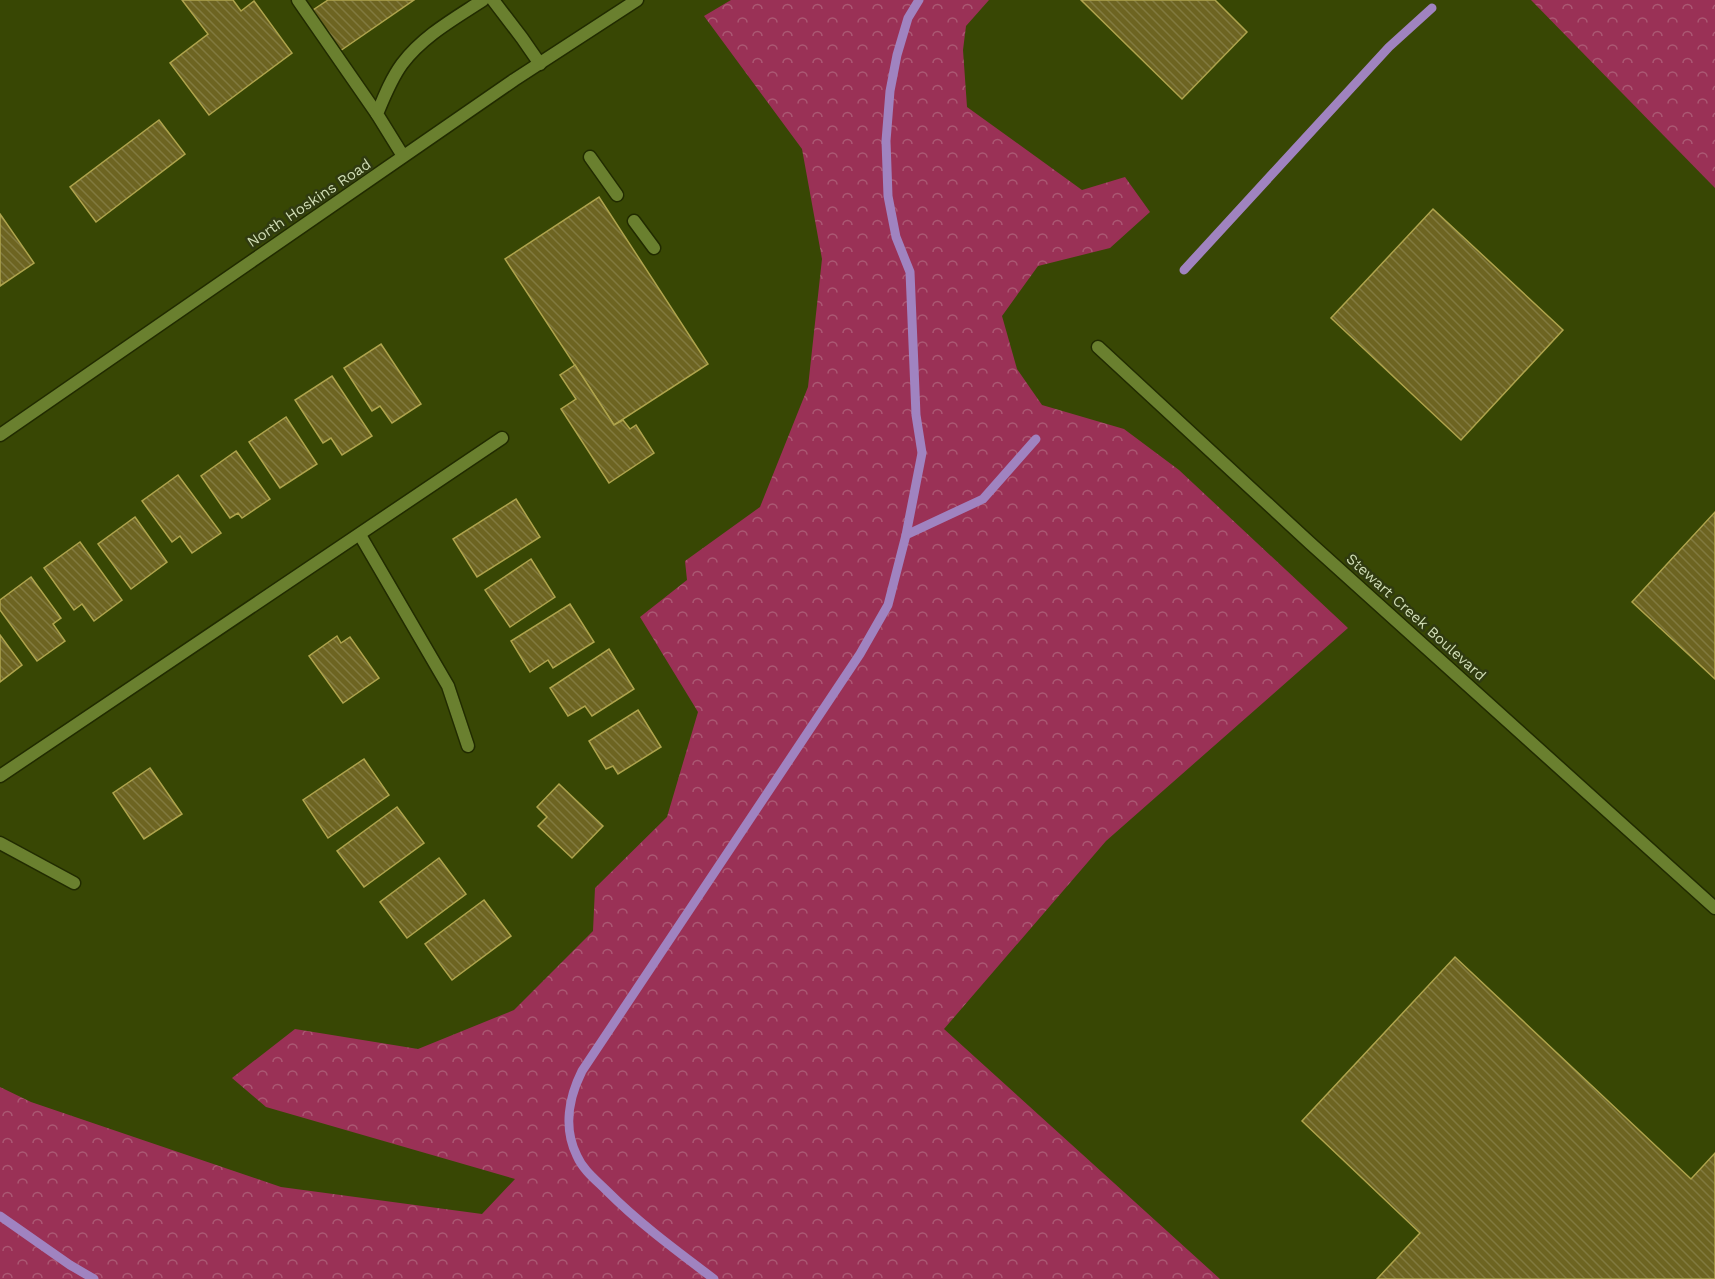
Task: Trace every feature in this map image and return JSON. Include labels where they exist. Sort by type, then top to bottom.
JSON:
[{"type":"street","points":[[298,0],[377,114],[403,156]]},
{"type":"street","points":[[377,114],[402,64],[432,33],[483,0]]},
{"type":"street","points":[[493,0],[540,64]]},
{"type":"street","name":"North Hoskins Road","points":[[0,435],[403,156],[637,0]]},
{"type":"street","points":[[590,157],[617,195]]},
{"type":"street","points":[[634,221],[654,248]]},
{"type":"street","name":"Stewart Creek Boulevard","points":[[1098,347],[1715,908]]},
{"type":"street","points":[[0,776],[502,438]]},
{"type":"street","points":[[360,535],[448,686],[468,746]]},
{"type":"street","points":[[0,843],[74,883]]},
{"type":"green space","points":[[731,0],[989,0],[966,26],[963,50],[967,107],[1082,190],[1125,177],[1150,212],[1110,248],[1038,266],[1002,316],[1017,369],[1042,405],[1124,429],[1179,470],[1348,628],[1106,841],[944,1029],[1220,1279],[0,1279],[0,1087],[31,1102],[281,1187],[482,1214],[515,1179],[266,1107],[232,1078],[295,1029],[418,1049],[514,1010],[593,931],[595,888],[667,817],[698,712],[640,617],[687,580],[685,561],[760,507],[808,387],[822,259],[802,149],[704,16]]},
{"type":"green space","points":[[1531,0],[1715,0],[1715,188]]},
{"type":"building","points":[[182,0],[233,0],[241,11],[254,1],[292,53],[209,115],[170,63],[208,34]]},
{"type":"building","points":[[328,0],[414,0],[340,51],[313,10]]},
{"type":"building","points":[[1081,0],[1215,0],[1247,32],[1182,99]]},
{"type":"building","points":[[159,120],[185,154],[96,222],[70,187]]},
{"type":"building","points":[[599,197],[708,364],[614,425],[505,259]]},
{"type":"building","points":[[1433,209],[1563,330],[1461,440],[1331,318]]},
{"type":"building","points":[[0,214],[34,263],[0,286]]},
{"type":"building","points":[[381,344],[421,404],[392,423],[380,406],[372,411],[344,368]]},
{"type":"building","points":[[575,365],[614,425],[623,420],[630,429],[636,425],[654,453],[609,483],[561,409],[576,399],[560,375]]},
{"type":"building","points":[[332,376],[372,436],[342,455],[331,438],[323,443],[295,400]]},
{"type":"building","points":[[286,417],[317,464],[280,488],[249,442]]},
{"type":"building","points":[[236,451],[270,499],[242,518],[238,513],[230,518],[201,476]]},
{"type":"building","points":[[178,475],[221,533],[192,553],[180,536],[172,542],[142,501]]},
{"type":"building","points":[[516,499],[540,537],[477,577],[453,539]]},
{"type":"building","points":[[1715,512],[1715,679],[1632,602]]},
{"type":"building","points":[[135,517],[167,562],[131,589],[98,544]]},
{"type":"building","points":[[80,542],[122,600],[94,621],[82,604],[74,610],[44,568]]},
{"type":"building","points":[[531,559],[555,597],[510,627],[485,590]]},
{"type":"building","points":[[31,577],[61,618],[53,624],[65,641],[37,661],[0,610],[0,600]]},
{"type":"building","points":[[570,604],[594,642],[553,668],[548,660],[530,672],[511,641]]},
{"type":"building","points":[[0,635],[22,665],[0,682]]},
{"type":"building","points":[[337,636],[341,643],[350,637],[379,678],[343,703],[309,656]]},
{"type":"building","points":[[609,649],[634,689],[592,716],[585,706],[568,716],[550,688]]},
{"type":"building","points":[[638,710],[661,747],[618,774],[613,766],[606,769],[589,741]]},
{"type":"building","points":[[364,759],[389,795],[328,838],[303,800]]},
{"type":"building","points":[[150,768],[182,814],[144,839],[113,793]]},
{"type":"building","points":[[559,784],[603,826],[572,858],[538,826],[547,817],[537,807]]},
{"type":"building","points":[[397,807],[424,843],[364,887],[337,851]]},
{"type":"building","points":[[439,858],[466,894],[407,938],[380,902]]},
{"type":"building","points":[[484,900],[511,936],[452,980],[425,944]]},
{"type":"building","points":[[1455,957],[1691,1179],[1715,1153],[1715,1279],[1377,1279],[1420,1233],[1302,1121]]},
{"type":"waterway","points":[[714,1279],[646,1226],[586,1170],[577,1156],[570,1135],[569,1113],[582,1071],[860,654],[888,605],[906,535],[922,453],[916,415],[910,272],[896,237],[888,196],[886,141],[890,91],[897,55],[908,18],[919,0]]},
{"type":"waterway","points":[[1184,270],[1389,47],[1432,8]]},
{"type":"waterway","points":[[906,535],[983,499],[1036,439]]},
{"type":"waterway","points":[[0,1216],[94,1279]]}]
